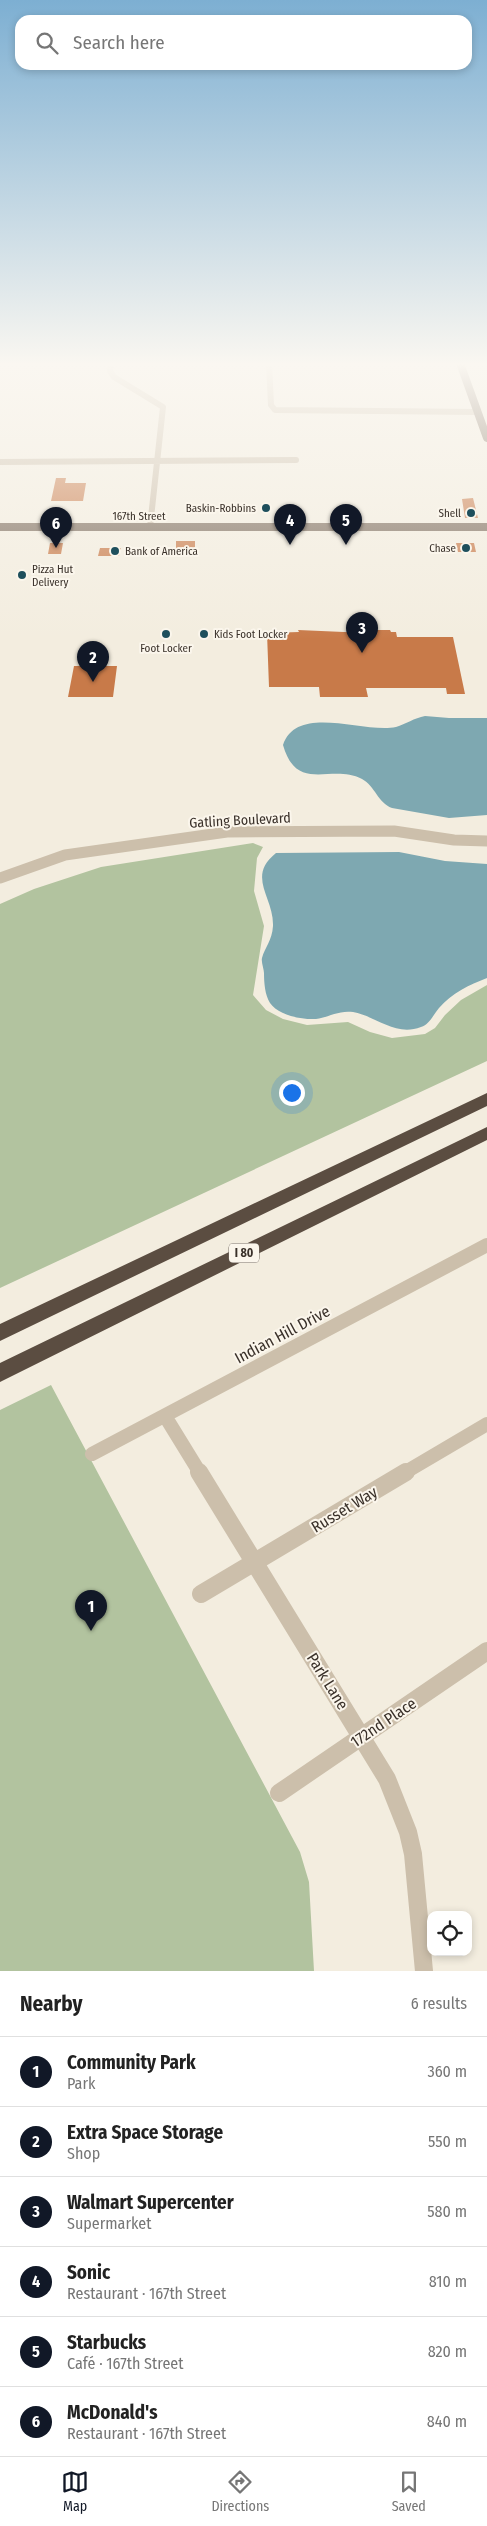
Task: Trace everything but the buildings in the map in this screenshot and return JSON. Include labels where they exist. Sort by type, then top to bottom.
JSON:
[{"type":"highway","name":"I 80","points":[[0,1333],[487,1099]]},
{"type":"highway","name":"I 80","points":[[0,1373],[487,1133]]},
{"type":"main road","name":"167th Street","points":[[0,527],[487,522]]},
{"type":"main road","name":"167th Street","points":[[0,523],[487,527]]},
{"type":"street","points":[[151,525],[157,455]]},
{"type":"street","points":[[0,462],[296,460]]},
{"type":"street","name":"Gatling Boulevard","points":[[0,878],[65,855],[182,836],[227,832],[394,831],[454,840],[487,841]]},
{"type":"street","name":"Indian Hill Drive","points":[[92,1454],[487,1245]]},
{"type":"street","name":"Park Lane","points":[[165,1416],[362,1736],[386,1779],[408,1832],[416,1876],[424,1971]]},
{"type":"street","name":"Russet Way","points":[[201,1594],[487,1424]]},
{"type":"street","name":"172nd Place","points":[[279,1793],[487,1650]]},
{"type":"green space","points":[[253,843],[263,847],[257,858],[254,891],[264,926],[253,995],[266,1010],[283,1019],[307,1025],[348,1022],[370,1032],[392,1038],[425,1034],[435,1028],[445,1015],[461,1000],[487,985],[487,1061],[0,1288],[0,904],[34,889],[101,867]]},
{"type":"green space","points":[[51,1385],[300,1852],[309,1882],[314,1971],[0,1971],[0,1410]]},
{"type":"water","points":[[425,716],[487,718],[487,815],[449,818],[392,808],[387,806],[362,779],[350,775],[306,773],[297,769],[289,760],[283,745],[291,732],[302,725],[333,723],[383,728],[396,727]]},
{"type":"water","points":[[399,852],[445,861],[487,864],[487,978],[455,994],[439,1008],[427,1024],[412,1029],[394,1028],[353,1012],[343,1012],[310,1019],[297,1018],[279,1011],[268,1000],[262,960],[273,926],[270,906],[262,879],[263,870],[267,862],[276,853]]},
{"type":"place","name":"Baskin-Robbins","points":[[266,508]]},
{"type":"place","name":"Shell","points":[[471,513]]},
{"type":"place","name":"Sonic","points":[[290,545]]},
{"type":"place","name":"Starbucks","points":[[346,545]]},
{"type":"place","name":"McDonald's","points":[[56,548]]},
{"type":"place","name":"Chase","points":[[466,548]]},
{"type":"place","name":"Bank of America","points":[[115,551]]},
{"type":"place","name":"Pizza Hut Delivery","points":[[22,575]]},
{"type":"place","name":"Foot Locker","points":[[166,634]]},
{"type":"place","name":"Kids Foot Locker","points":[[204,634]]},
{"type":"place","name":"Walmart Supercenter","points":[[362,653]]},
{"type":"place","name":"Extra Space Storage","points":[[93,682]]},
{"type":"place","name":"Community Park","points":[[91,1631]]}]
